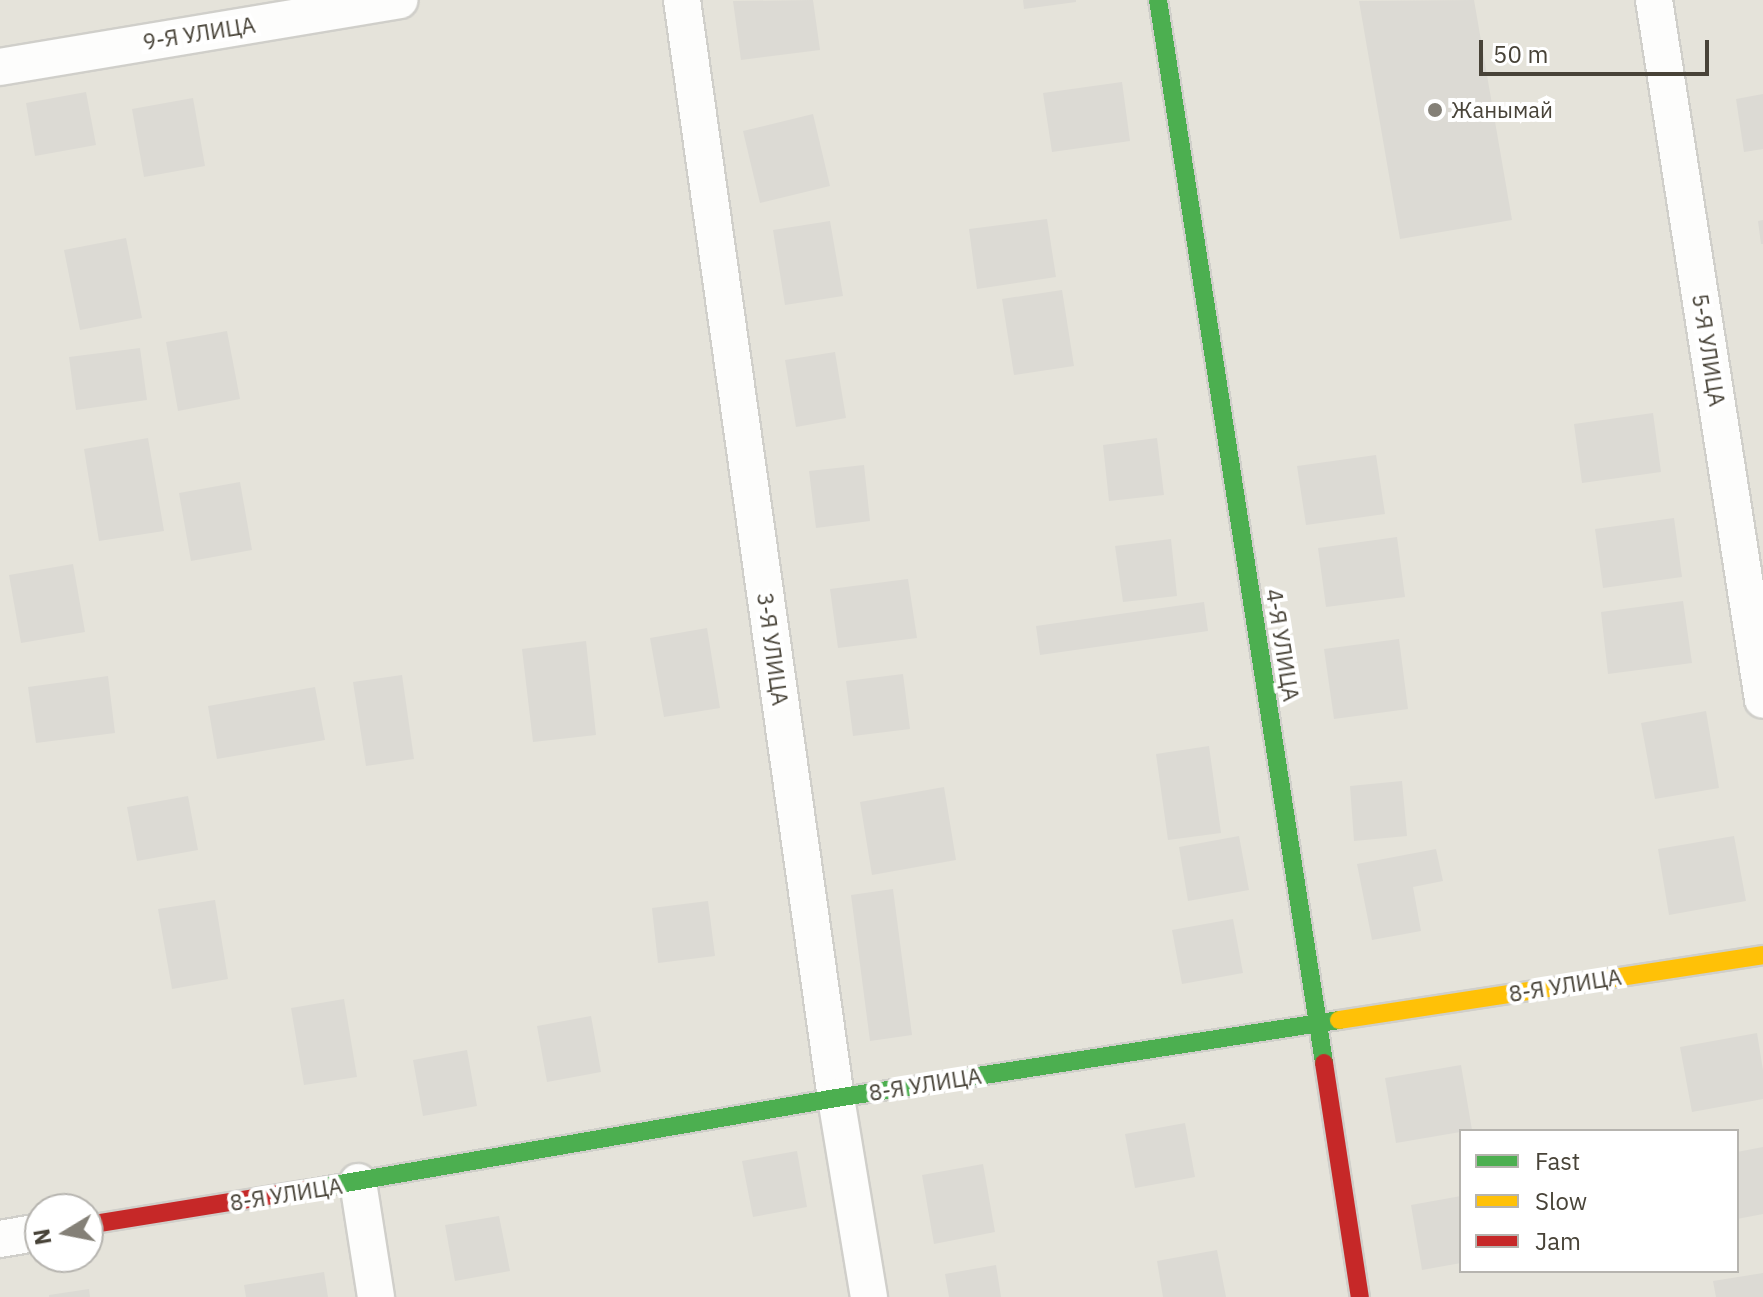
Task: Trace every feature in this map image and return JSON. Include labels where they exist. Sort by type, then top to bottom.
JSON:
[{"type":"street","name":"9-Я УЛИЦА","points":[[0,67],[399,0]]},
{"type":"street","name":"3-Я УЛИЦА","points":[[682,0],[836,1098],[869,1297]]},
{"type":"street","name":"4-Я УЛИЦА","points":[[1158,0],[1360,1297]]},
{"type":"street","name":"5-Я УЛИЦА","points":[[1654,0],[1763,700]]},
{"type":"street","name":"8-Я УЛИЦА","points":[[104,1222],[358,1182],[836,1098],[1763,955]]},
{"type":"street","points":[[358,1182],[376,1297]]},
{"type":"street","points":[[0,1239],[24,1235]]},
{"type":"shaded area","points":[[0,0],[1763,0],[1763,1297],[0,1297]]},
{"type":"building","points":[[813,0],[820,50],[741,60],[733,1]]},
{"type":"building","points":[[1023,0],[1076,0],[1076,2],[1024,9]]},
{"type":"building","name":"Жанымай","points":[[1474,0],[1512,220],[1400,239],[1359,1]]},
{"type":"building","points":[[1122,82],[1130,141],[1052,152],[1043,93]]},
{"type":"building","points":[[86,92],[96,145],[35,156],[26,103]]},
{"type":"building","points":[[1763,94],[1763,149],[1744,152],[1736,99]]},
{"type":"building","points":[[193,98],[205,166],[144,177],[132,109]]},
{"type":"building","points":[[813,114],[830,186],[760,203],[743,131]]},
{"type":"building","points":[[1047,219],[1056,277],[977,289],[969,229]]},
{"type":"building","points":[[1763,220],[1763,244],[1761,244],[1758,221]]},
{"type":"building","points":[[830,221],[843,296],[785,305],[773,230]]},
{"type":"building","points":[[126,238],[142,318],[80,330],[64,250]]},
{"type":"building","points":[[1062,290],[1074,366],[1014,375],[1002,299]]},
{"type":"building","points":[[227,331],[240,399],[178,411],[166,342]]},
{"type":"building","points":[[140,348],[147,400],[76,410],[69,357]]},
{"type":"building","points":[[835,352],[846,418],[796,427],[785,360]]},
{"type":"building","points":[[1653,413],[1661,472],[1582,483],[1574,424]]},
{"type":"building","points":[[148,438],[164,531],[99,541],[84,449]]},
{"type":"building","points":[[1157,438],[1164,495],[1109,501],[1103,445]]},
{"type":"building","points":[[1376,455],[1385,514],[1306,525],[1297,466]]},
{"type":"building","points":[[864,465],[870,521],[816,528],[809,471]]},
{"type":"building","points":[[240,482],[252,550],[191,561],[179,493]]},
{"type":"building","points":[[1674,518],[1682,577],[1603,588],[1595,529]]},
{"type":"building","points":[[1397,537],[1405,597],[1326,607],[1318,548]]},
{"type":"building","points":[[1171,539],[1177,596],[1123,602],[1115,546]]},
{"type":"building","points":[[73,564],[85,632],[21,643],[9,575]]},
{"type":"building","points":[[908,579],[917,638],[838,648],[830,589]]},
{"type":"building","points":[[1683,601],[1692,663],[1608,674],[1601,612]]},
{"type":"building","points":[[1204,602],[1208,631],[1040,655],[1036,626]]},
{"type":"building","points":[[707,628],[720,708],[664,717],[650,638]]},
{"type":"building","points":[[1399,639],[1408,709],[1334,719],[1324,649]]},
{"type":"building","points":[[586,641],[596,735],[533,742],[522,649]]},
{"type":"building","points":[[903,674],[910,729],[853,736],[846,681]]},
{"type":"building","points":[[402,675],[414,759],[366,766],[353,682]]},
{"type":"building","points":[[108,676],[115,733],[36,743],[28,687]]},
{"type":"building","points":[[315,687],[325,740],[217,759],[208,706]]},
{"type":"building","points":[[1706,711],[1719,788],[1655,799],[1641,723]]},
{"type":"building","points":[[1209,746],[1221,833],[1168,840],[1156,754]]},
{"type":"building","points":[[1402,781],[1407,836],[1354,841],[1350,786]]},
{"type":"building","points":[[944,787],[956,860],[872,875],[860,802]]},
{"type":"building","points":[[188,796],[198,850],[137,861],[127,807]]},
{"type":"building","points":[[1239,836],[1249,890],[1188,901],[1179,847]]},
{"type":"building","points":[[1734,836],[1746,901],[1669,915],[1658,849]]},
{"type":"building","points":[[1436,849],[1443,881],[1413,887],[1421,931],[1372,940],[1357,864]]},
{"type":"building","points":[[893,889],[912,1035],[870,1041],[851,895]]},
{"type":"building","points":[[215,900],[228,979],[172,989],[158,909]]},
{"type":"building","points":[[708,901],[715,956],[658,963],[652,908]]},
{"type":"building","points":[[1233,919],[1243,973],[1182,984],[1172,930]]},
{"type":"building","points":[[344,999],[357,1077],[304,1085],[291,1008]]},
{"type":"building","points":[[591,1016],[601,1072],[547,1082],[537,1026]]},
{"type":"building","points":[[1757,1033],[1763,1070],[1763,1099],[1692,1112],[1680,1047]]},
{"type":"building","points":[[467,1050],[477,1106],[423,1116],[413,1060]]},
{"type":"building","points":[[1461,1065],[1472,1129],[1396,1143],[1385,1078]]},
{"type":"building","points":[[1185,1123],[1195,1177],[1135,1188],[1125,1134]]},
{"type":"building","points":[[1763,1147],[1763,1214],[1739,1219],[1739,1152]]},
{"type":"building","points":[[797,1151],[807,1207],[753,1217],[742,1161]]},
{"type":"building","points":[[983,1164],[995,1232],[934,1244],[922,1175]]},
{"type":"building","points":[[1459,1196],[1459,1263],[1422,1270],[1411,1205]]},
{"type":"building","points":[[499,1216],[510,1271],[455,1281],[445,1225]]},
{"type":"building","points":[[1217,1250],[1226,1297],[1163,1297],[1157,1261]]},
{"type":"building","points":[[996,1265],[1001,1297],[949,1297],[945,1274]]},
{"type":"building","points":[[324,1272],[328,1297],[246,1297],[244,1285]]},
{"type":"building","points":[[1763,1273],[1763,1297],[1716,1297],[1713,1281]]},
{"type":"building","points":[[89,1289],[90,1297],[49,1297],[49,1295]]},
{"type":"traffic: fast","points":[[1158,0],[1324,1063]]},
{"type":"traffic: fast","points":[[305,1190],[836,1098],[1339,1020]]},
{"type":"traffic: slow","points":[[1339,1020],[1763,955]]},
{"type":"traffic: jam","points":[[1324,1063],[1360,1297]]},
{"type":"traffic: jam","points":[[104,1222],[305,1190]]},
{"type":"place","name":"Жанымай","points":[[1435,110]]}]
